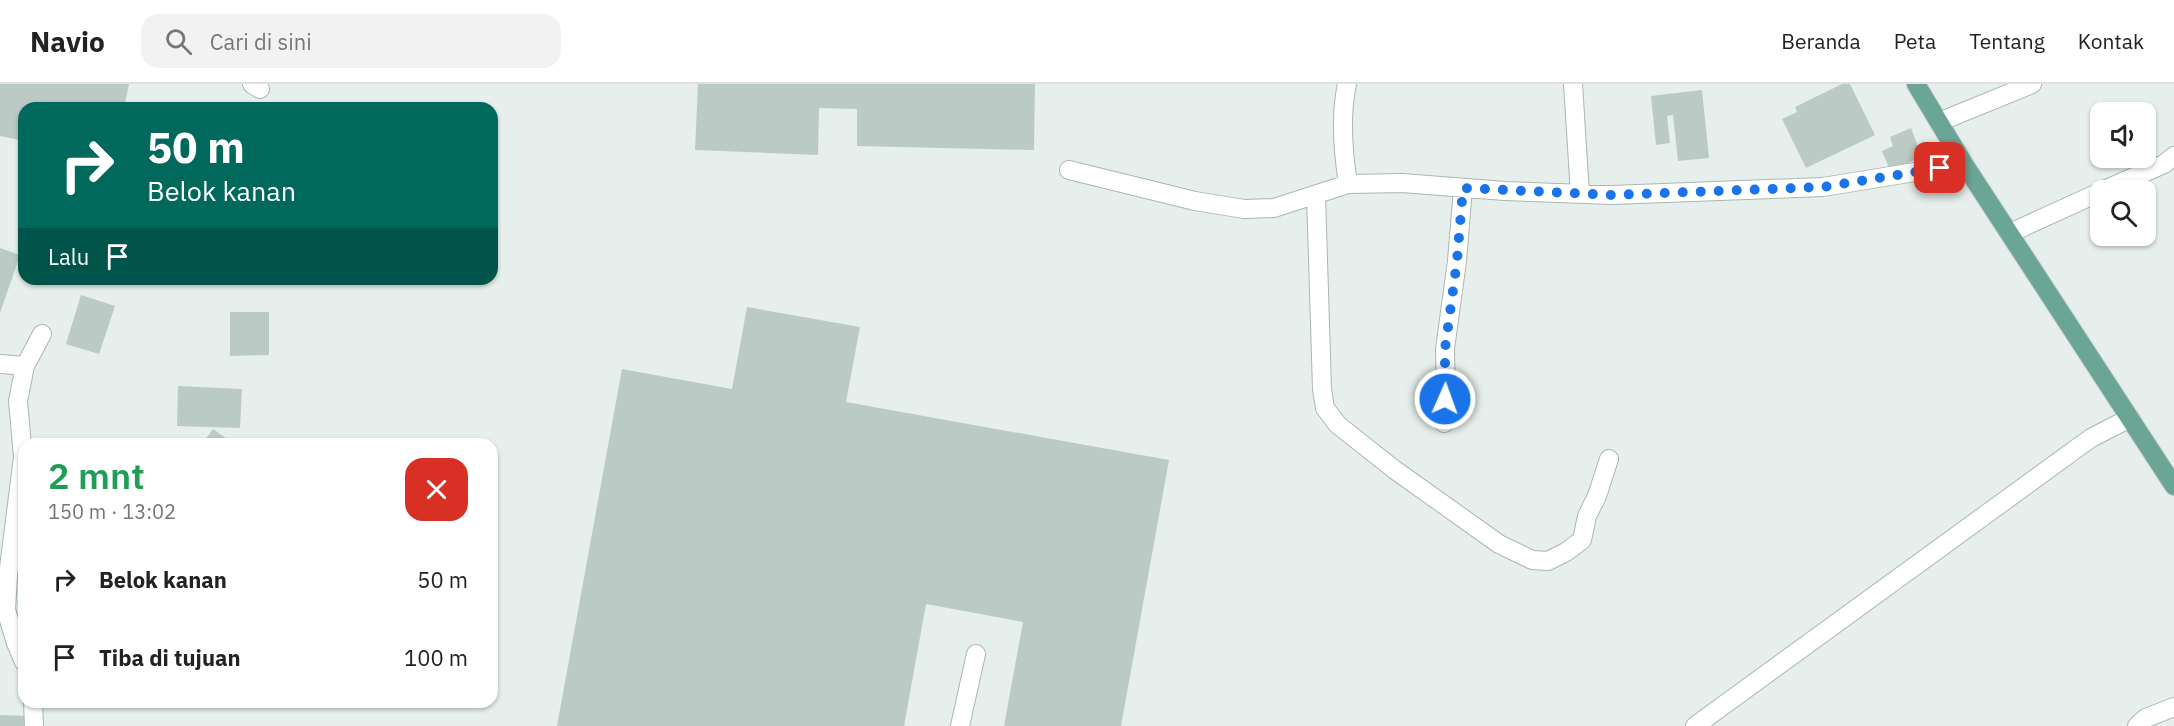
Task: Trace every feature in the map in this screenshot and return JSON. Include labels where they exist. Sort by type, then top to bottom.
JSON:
[{"type":"main road","points":[[1916,84],[1964,164],[2174,486]]},
{"type":"street","points":[[1347,84],[1344,160],[1348,184]]},
{"type":"street","points":[[1573,84],[1580,194]]},
{"type":"street","points":[[1939,122],[2031,84]]},
{"type":"street","points":[[2127,180],[2164,164],[2174,156]]},
{"type":"street","points":[[1068,170],[1196,201],[1244,209],[1274,208],[1348,184],[1402,183],[1612,195],[1823,187],[1964,164]]},
{"type":"street","points":[[1444,423],[1445,349],[1457,261],[1463,188]]},
{"type":"street","points":[[1316,195],[1322,389],[1325,408],[1338,425],[1395,470],[1499,544],[1532,560],[1544,561],[1566,552],[1582,540],[1587,516],[1597,496],[1609,459]]},
{"type":"street","points":[[2010,233],[2090,197]]},
{"type":"street","points":[[21,438],[18,401],[25,366],[42,334]]},
{"type":"street","points":[[0,364],[25,366]]},
{"type":"street","points":[[1695,726],[2091,438],[2130,418]]},
{"type":"street","points":[[18,483],[6,544],[6,610],[18,648]]},
{"type":"street","points":[[960,726],[976,654]]},
{"type":"street","points":[[2137,726],[2146,718],[2174,707]]},
{"type":"street","points":[[33,708],[34,726]]},
{"type":"building","points":[[0,84],[129,84],[125,102],[18,102],[18,140],[0,136]]},
{"type":"building","points":[[698,84],[1035,84],[1034,150],[857,146],[857,109],[819,108],[818,155],[695,150]]},
{"type":"building","points":[[1842,84],[1850,84],[1875,135],[1806,168],[1782,119],[1797,112],[1795,107]]},
{"type":"building","points":[[1702,90],[1709,158],[1678,161],[1673,115],[1667,116],[1670,143],[1656,145],[1651,96]]},
{"type":"building","points":[[1911,128],[1922,157],[1890,170],[1882,151],[1893,146],[1890,137]]},
{"type":"building","points":[[0,248],[18,254],[18,261],[0,313]]},
{"type":"building","points":[[81,295],[115,306],[99,354],[66,344]]},
{"type":"building","points":[[747,307],[860,327],[846,402],[1169,460],[1121,726],[1004,726],[1023,622],[926,604],[904,726],[557,726],[622,369],[732,389]]},
{"type":"building","points":[[230,312],[269,312],[269,355],[230,356]]},
{"type":"building","points":[[178,386],[242,389],[240,428],[177,426]]},
{"type":"building","points":[[213,429],[226,438],[206,438]]},
{"type":"building","points":[[0,715],[27,716],[26,726],[0,726]]},
{"type":"route","points":[[1445,399],[1446,331],[1457,261],[1463,188],[1612,195],[1823,187],[1940,168]]}]
